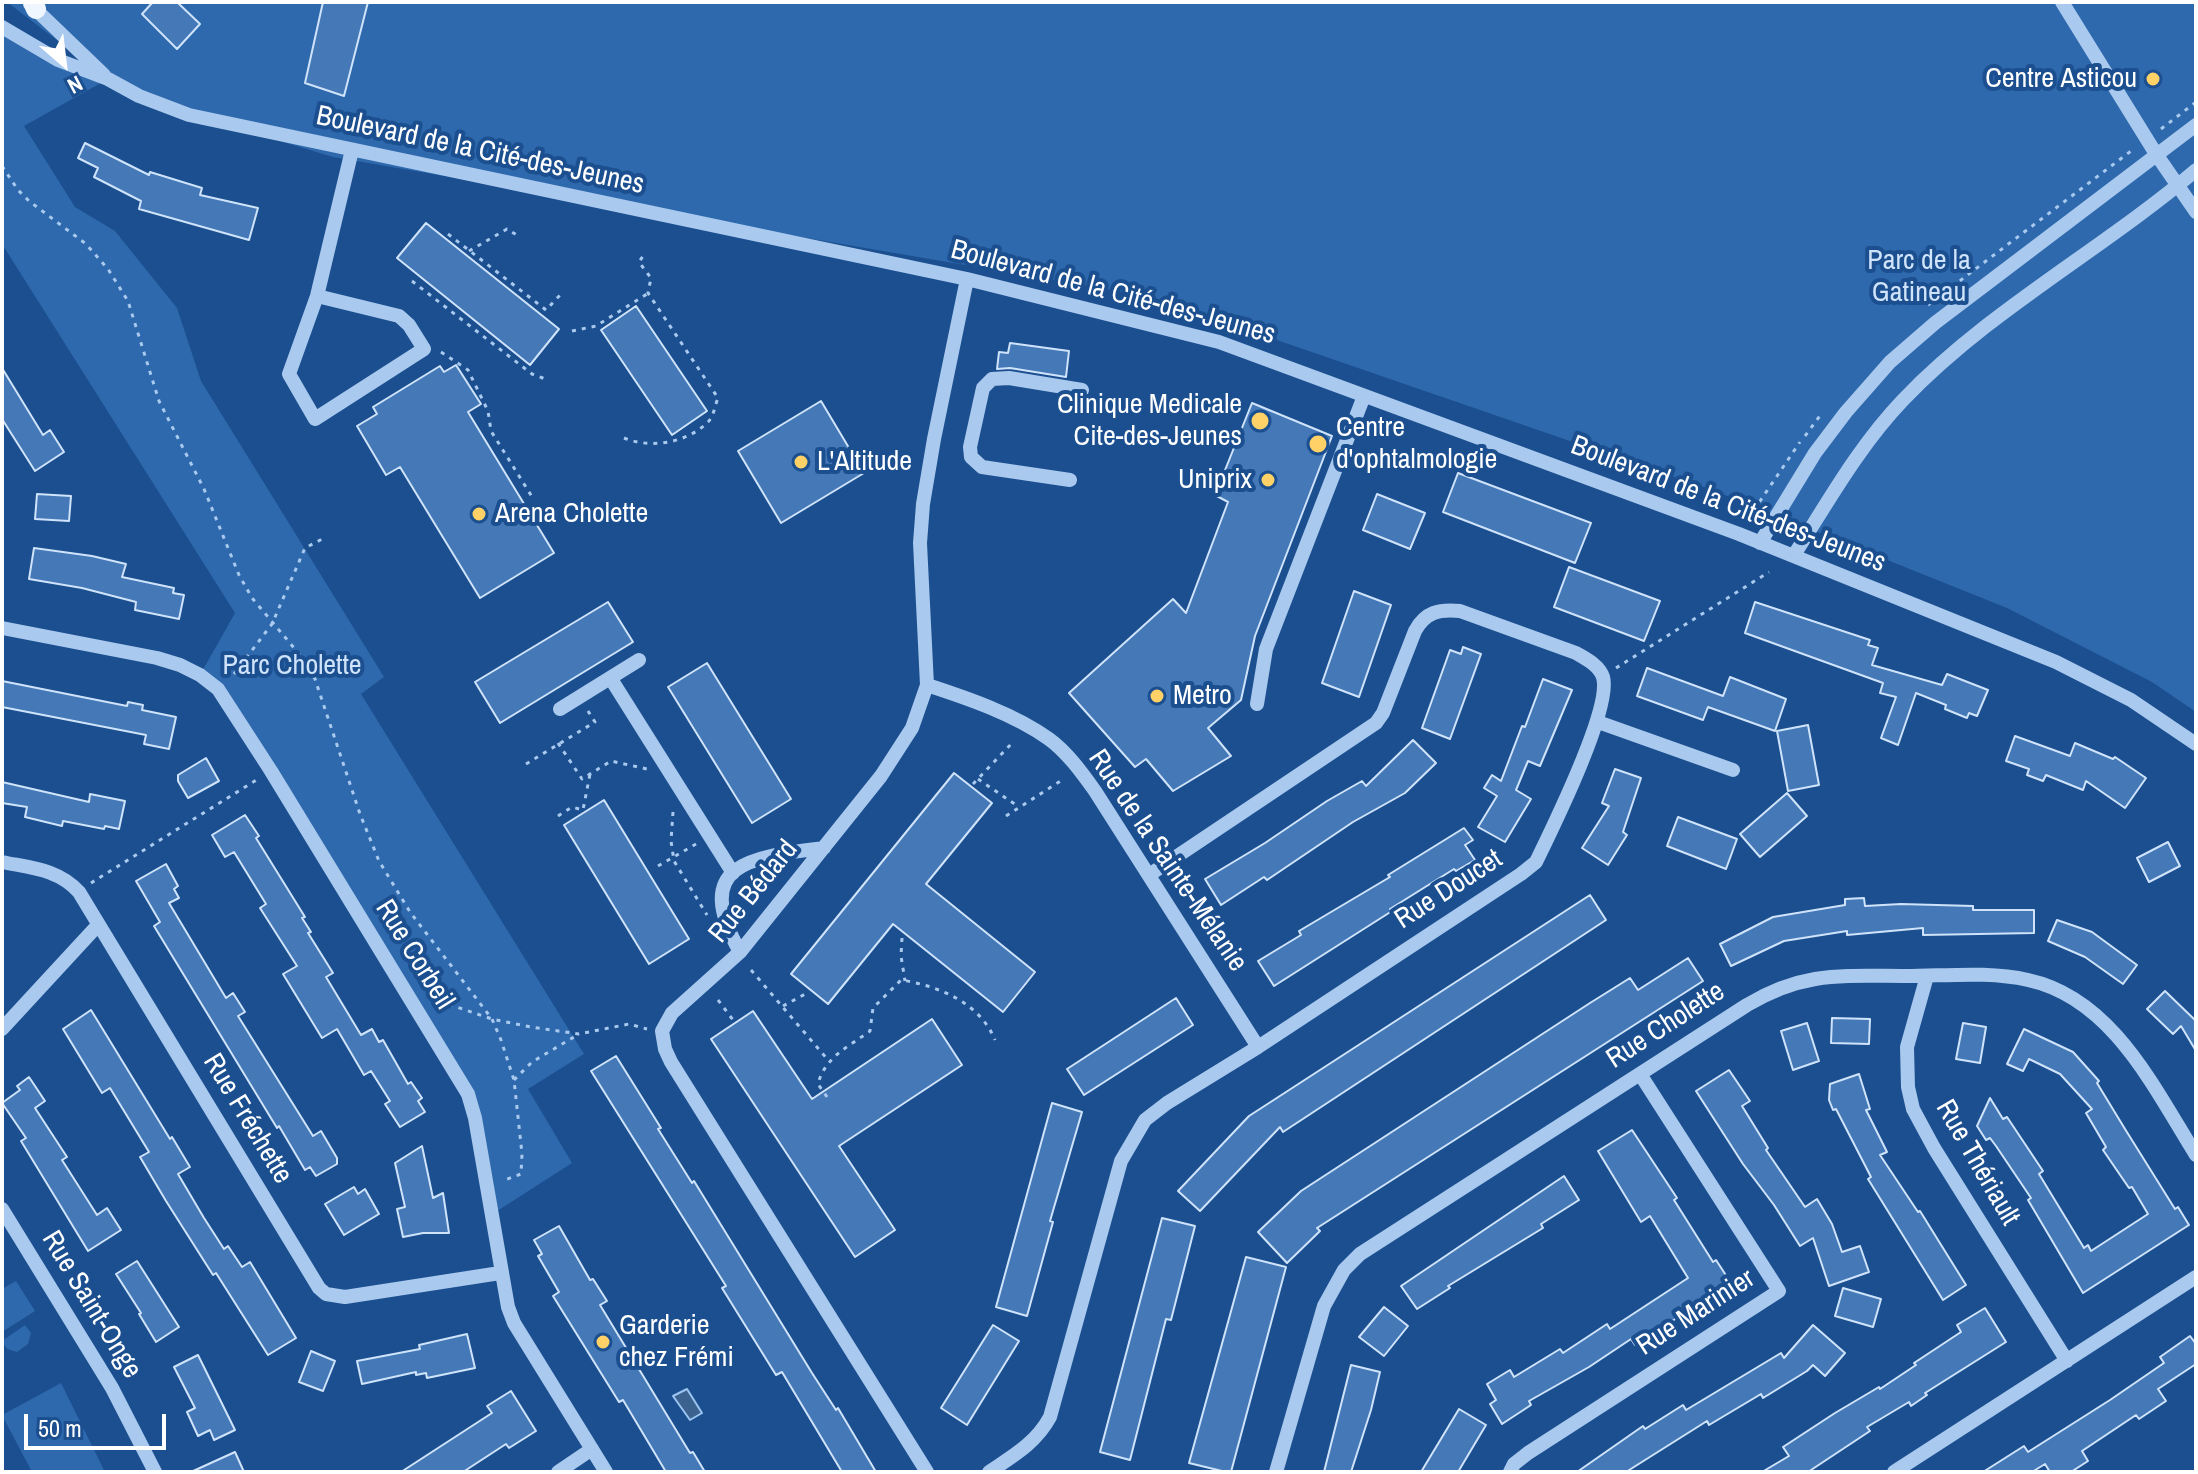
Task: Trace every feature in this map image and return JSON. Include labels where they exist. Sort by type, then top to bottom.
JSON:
[{"type":"street","points":[[2062,2],[2156,154],[2196,212]]},
{"type":"street","name":"Boulevard de la Cité-des-Jeunes","points":[[32,4],[108,79]]},
{"type":"street","name":"Boulevard de la Cité-des-Jeunes","points":[[2,27],[58,60],[189,115],[967,279],[1219,342],[1794,555],[2056,662],[2131,700],[2196,744]]},
{"type":"street","points":[[1760,543],[1815,453],[1890,362],[1923,333],[2196,125]]},
{"type":"street","points":[[317,296],[399,316],[409,325],[424,349],[315,419],[289,374],[317,296],[352,150]]},
{"type":"street","points":[[1794,555],[1862,452],[1924,380],[1965,343],[2196,170]]},
{"type":"street","name":"Rue Bédard","points":[[927,1472],[665,1049],[662,1031],[672,1013],[740,952],[896,756],[912,728],[927,685],[920,543],[923,504],[967,279]]},
{"type":"street","points":[[1070,480],[982,467],[971,457],[970,447],[983,388],[992,379],[1009,378],[1082,390]]},
{"type":"street","points":[[1257,704],[1266,649],[1364,396]]},
{"type":"street","points":[[1149,875],[1376,723],[1383,713],[1421,619],[1432,612],[1446,609],[1460,611],[1576,653],[1593,663],[1603,677]]},
{"type":"street","name":"Rue Corbeil","points":[[2,628],[157,658],[200,675],[218,689],[468,1094],[475,1118],[500,1273],[514,1323],[606,1472]]},
{"type":"street","points":[[560,709],[639,660]]},
{"type":"street","name":"Rue Doucet","points":[[989,1472],[1028,1446],[1042,1432],[1050,1417],[1121,1161],[1145,1120],[1536,862],[1598,722],[1603,677]]},
{"type":"street","points":[[611,679],[733,873]]},
{"type":"street","name":"Rue de la Sainte-Mélanie","points":[[927,685],[1016,720],[1050,740],[1095,791],[1258,1047]]},
{"type":"street","points":[[1598,722],[1733,770]]},
{"type":"street","points":[[740,952],[721,905],[723,886],[733,873],[749,862],[770,855],[824,848]]},
{"type":"street","name":"Rue Fréchette","points":[[2,862],[52,872],[79,892],[319,1288],[326,1294],[345,1297],[500,1273]]},
{"type":"street","points":[[2,1029],[98,925]]},
{"type":"street","name":"Rue Cholette","points":[[1276,1472],[1324,1306],[1344,1270],[1377,1243],[1747,1005],[1788,985],[1834,976],[1999,976],[2027,979],[2048,986],[2085,1006],[2120,1040],[2196,1155]]},
{"type":"street","name":"Rue Thériault","points":[[1927,976],[1907,1047],[1908,1087],[1913,1109],[1934,1148],[2067,1361]]},
{"type":"street","name":"Rue Marinier","points":[[1510,1472],[1514,1464],[1528,1453],[1779,1291],[1640,1074]]},
{"type":"street","name":"Rue Saint-Onge","points":[[2,1209],[112,1388],[155,1472]]},
{"type":"street","points":[[1894,1472],[2196,1277]]},
{"type":"street","points":[[558,1472],[592,1449]]},
{"type":"path","points":[[2,166],[18,190],[86,244],[119,284],[139,328],[159,401],[204,489],[239,575],[252,598],[300,655],[315,679],[379,861],[410,912],[492,1019],[514,1080],[522,1169],[518,1176],[500,1181]]},
{"type":"path","points":[[469,251],[507,229],[520,237]]},
{"type":"path","points":[[448,234],[546,310],[561,294]]},
{"type":"path","points":[[624,438],[638,444],[678,441],[710,421],[718,398],[648,293],[651,278],[639,262],[645,253]]},
{"type":"path","points":[[412,281],[532,374],[548,380]]},
{"type":"path","points":[[572,331],[596,326],[648,293]]},
{"type":"path","points":[[437,350],[468,370],[488,411],[491,431],[534,500]]},
{"type":"path","points":[[234,674],[272,624],[305,548],[326,537]]},
{"type":"path","points":[[1603,677],[1769,572]]},
{"type":"path","points":[[526,764],[595,722],[579,698]]},
{"type":"path","points":[[973,784],[1014,741]]},
{"type":"path","points":[[558,743],[582,779],[611,761],[652,770],[665,763]]},
{"type":"path","points":[[79,892],[271,771]]},
{"type":"path","points":[[558,816],[572,807],[583,810],[590,774]]},
{"type":"path","points":[[978,779],[1019,807]]},
{"type":"path","points":[[1006,816],[1062,780]]},
{"type":"path","points":[[674,808],[671,841],[674,857],[709,918]]},
{"type":"path","points":[[658,866],[708,836]]},
{"type":"path","points":[[902,938],[905,981]]},
{"type":"path","points":[[751,970],[828,1060]]},
{"type":"path","points":[[827,1097],[818,1084],[822,1069],[828,1060],[870,1031],[873,1008],[901,980],[927,984],[946,992],[989,1025],[995,1040]]},
{"type":"path","points":[[407,992],[492,1019],[579,1034]]},
{"type":"path","points":[[783,1006],[809,992]]},
{"type":"path","points":[[718,1000],[733,1020]]},
{"type":"path","points":[[514,1080],[532,1062],[579,1034],[629,1024],[646,1029]]},
{"type":"green space","name":"Parc de la Gatineau","points":[[7,2],[2196,2],[2196,712],[2152,682],[2007,608],[1715,491],[1152,297],[333,157],[253,133],[108,79],[24,126],[75,207],[115,231],[177,308],[201,381],[384,677],[361,694],[584,1054],[528,1089],[572,1163],[491,1215],[475,1118],[271,771],[200,675],[235,613],[2,244],[2,27],[105,77]]},
{"type":"green space","points":[[16,1281],[35,1311],[2,1332],[2,1289]]},
{"type":"green space","points":[[25,1325],[31,1333],[28,1344],[17,1352],[7,1349],[2,1341]]},
{"type":"green space","points":[[61,1383],[105,1472],[32,1472],[2,1415]]},
{"type":"shaded area","points":[[687,1389],[702,1413],[690,1420],[673,1396]]},
{"type":"building","points":[[153,2],[177,2],[200,24],[177,49],[142,14]]},
{"type":"building","points":[[323,2],[368,2],[344,96],[305,83]]},
{"type":"building","points":[[85,143],[149,175],[150,172],[202,188],[200,195],[258,208],[249,240],[139,209],[141,201],[94,177],[98,168],[78,158]]},
{"type":"building","points":[[426,223],[559,329],[530,365],[397,258]]},
{"type":"building","points":[[636,306],[707,411],[672,435],[601,330]]},
{"type":"building","points":[[1010,343],[1069,351],[1066,377],[1010,368],[997,369],[999,352],[1008,353]]},
{"type":"building","name":"Arena Cholette","points":[[456,365],[481,404],[468,412],[554,553],[480,598],[400,467],[386,475],[357,426],[377,414],[373,407],[440,366],[444,372]]},
{"type":"building","points":[[2,368],[43,435],[50,430],[64,452],[35,471],[2,419]]},
{"type":"building","name":"L'Altitude","points":[[821,401],[864,473],[781,523],[738,451]]},
{"type":"building","points":[[1252,403],[1332,436],[1255,636],[1241,700],[1208,728],[1231,756],[1173,791],[1146,759],[1135,767],[1069,693],[1173,599],[1186,613],[1228,502],[1215,495]]},
{"type":"building","points":[[1458,473],[1591,523],[1575,563],[1443,512]]},
{"type":"building","points":[[37,494],[71,496],[69,521],[35,519]]},
{"type":"building","points":[[1377,494],[1425,513],[1410,549],[1363,530]]},
{"type":"building","points":[[34,548],[126,564],[122,577],[174,588],[173,593],[184,595],[179,619],[135,610],[136,602],[29,579]]},
{"type":"building","points":[[1569,567],[1660,601],[1644,641],[1554,607]]},
{"type":"building","points":[[1354,591],[1391,605],[1359,697],[1322,683]]},
{"type":"building","points":[[608,602],[633,642],[500,723],[475,682]]},
{"type":"building","points":[[1755,602],[1870,640],[1868,645],[1878,648],[1872,665],[1942,685],[1947,674],[1988,690],[1977,716],[1969,713],[1967,718],[1945,709],[1946,705],[1916,693],[1898,745],[1881,738],[1896,697],[1880,693],[1883,683],[1745,633]]},
{"type":"building","points":[[1463,647],[1481,654],[1450,739],[1422,728],[1450,650],[1461,654]]},
{"type":"building","points":[[707,663],[791,799],[752,823],[668,687]]},
{"type":"building","points":[[1647,668],[1723,696],[1730,677],[1786,699],[1775,731],[1708,707],[1703,720],[1637,696]]},
{"type":"building","points":[[1543,679],[1572,690],[1540,766],[1528,761],[1516,790],[1531,799],[1505,842],[1478,827],[1497,796],[1484,788],[1492,775],[1501,781]]},
{"type":"building","points":[[2,681],[127,706],[128,702],[143,705],[142,710],[176,717],[169,749],[144,744],[146,735],[2,707]]},
{"type":"building","points":[[1808,725],[1819,785],[1788,791],[1777,731]]},
{"type":"building","points":[[2015,736],[2070,756],[2075,743],[2113,759],[2115,757],[2146,778],[2125,808],[2086,781],[2083,790],[2046,775],[2043,781],[2027,775],[2029,769],[2006,761]]},
{"type":"building","points":[[1413,740],[1436,763],[1405,793],[1353,822],[1267,880],[1264,877],[1221,905],[1205,879],[1327,801],[1362,781],[1366,786]]},
{"type":"building","points":[[206,758],[219,781],[188,798],[178,775]]},
{"type":"building","points":[[1615,769],[1641,778],[1623,832],[1627,835],[1608,865],[1582,848],[1609,806],[1602,803]]},
{"type":"building","points":[[954,773],[992,803],[926,884],[1035,972],[1003,1012],[893,924],[828,1004],[791,974]]},
{"type":"building","points":[[2,782],[89,802],[90,794],[125,801],[119,829],[63,821],[62,826],[25,817],[27,807],[2,803]]},
{"type":"building","points":[[1787,793],[1807,816],[1760,857],[1740,834]]},
{"type":"building","points":[[604,800],[689,939],[649,964],[564,825]]},
{"type":"building","points":[[245,815],[305,917],[302,918],[311,932],[308,933],[333,973],[326,977],[361,1035],[372,1029],[379,1042],[383,1040],[408,1084],[411,1082],[422,1098],[418,1101],[425,1112],[400,1127],[385,1104],[390,1101],[371,1071],[364,1075],[337,1029],[322,1038],[283,974],[297,966],[260,908],[266,904],[234,852],[225,857],[212,835]]},
{"type":"building","points":[[1678,817],[1737,839],[1726,869],[1667,846]]},
{"type":"building","points":[[1464,828],[1473,840],[1465,845],[1475,860],[1456,871],[1454,869],[1390,909],[1392,911],[1274,986],[1258,961],[1301,935],[1299,931]]},
{"type":"building","points":[[2168,842],[2180,866],[2149,882],[2137,858]]},
{"type":"building","points":[[166,864],[178,886],[174,889],[179,898],[169,903],[226,998],[233,993],[245,1012],[238,1016],[313,1136],[321,1131],[337,1158],[337,1164],[316,1176],[310,1167],[305,1170],[279,1126],[277,1128],[154,926],[160,922],[136,881]]},
{"type":"building","points":[[1590,895],[1606,920],[1283,1132],[1280,1127],[1200,1211],[1178,1191],[1249,1116]]},
{"type":"building","points":[[1864,898],[1865,906],[1901,904],[1973,906],[1973,910],[2034,910],[2034,933],[1923,935],[1923,928],[1847,935],[1847,931],[1784,941],[1731,966],[1720,944],[1773,917],[1845,905],[1845,899]]},
{"type":"building","points":[[2057,920],[2092,932],[2137,965],[2123,984],[2085,957],[2048,941]]},
{"type":"building","points":[[1688,958],[1703,981],[1317,1228],[1320,1231],[1287,1263],[1258,1232],[1301,1191],[1590,1003],[1630,978],[1638,990]]},
{"type":"building","points":[[2165,991],[2196,1021],[2196,1051],[2181,1026],[2173,1034],[2147,1009]]},
{"type":"building","points":[[1176,998],[1193,1025],[1084,1095],[1067,1069]]},
{"type":"building","points":[[91,1010],[190,1167],[178,1174],[204,1218],[224,1249],[228,1246],[242,1267],[250,1262],[296,1338],[268,1355],[166,1201],[140,1157],[149,1152],[110,1088],[102,1093],[63,1029]]},
{"type":"building","points":[[753,1011],[812,1099],[932,1019],[962,1065],[839,1146],[895,1230],[855,1257],[711,1039]]},
{"type":"building","points":[[1832,1018],[1870,1019],[1869,1044],[1831,1043]]},
{"type":"building","points":[[1807,1023],[1819,1061],[1793,1070],[1781,1031]]},
{"type":"building","points":[[1963,1023],[1986,1027],[1980,1063],[1956,1059]]},
{"type":"building","points":[[2024,1029],[2073,1052],[2099,1081],[2097,1083],[2175,1209],[2178,1207],[2189,1225],[2083,1293],[2028,1200],[2031,1198],[1990,1138],[1986,1140],[1977,1126],[1990,1098],[2003,1119],[2007,1117],[2043,1171],[2039,1174],[2084,1248],[2088,1245],[2091,1251],[2148,1214],[2132,1187],[2129,1188],[2103,1150],[2106,1147],[2086,1113],[2092,1109],[2060,1074],[2029,1059],[2023,1071],[2007,1064]]},
{"type":"building","points":[[616,1056],[661,1128],[658,1129],[692,1183],[694,1181],[876,1472],[842,1472],[782,1372],[776,1375],[722,1288],[726,1286],[591,1071]]},
{"type":"building","points":[[1729,1070],[1750,1101],[1742,1106],[1768,1148],[1766,1150],[1805,1207],[1817,1199],[1832,1224],[1842,1252],[1860,1246],[1869,1272],[1829,1286],[1813,1238],[1800,1246],[1743,1164],[1696,1091]]},
{"type":"building","points":[[1859,1074],[1870,1109],[1866,1110],[1887,1152],[1880,1155],[1920,1211],[1966,1285],[1943,1300],[1868,1179],[1871,1177],[1829,1100],[1830,1084]]},
{"type":"building","points":[[29,1077],[45,1101],[35,1108],[67,1157],[62,1160],[97,1215],[107,1208],[121,1230],[88,1251],[21,1141],[26,1138],[2,1103],[20,1090],[17,1086]]},
{"type":"building","points":[[1052,1103],[1082,1112],[1050,1221],[1053,1222],[1027,1316],[996,1307]]},
{"type":"building","points":[[1632,1130],[1677,1198],[1674,1200],[1713,1262],[1716,1260],[1731,1283],[1635,1345],[1631,1339],[1529,1401],[1531,1405],[1502,1424],[1490,1404],[1496,1400],[1487,1384],[1510,1370],[1514,1377],[1560,1349],[1563,1353],[1607,1324],[1610,1329],[1688,1278],[1650,1216],[1641,1222],[1598,1151]]},
{"type":"building","points":[[422,1146],[433,1198],[443,1193],[449,1233],[403,1237],[397,1209],[405,1207],[395,1163]]},
{"type":"building","points":[[1564,1176],[1579,1200],[1541,1224],[1543,1228],[1448,1286],[1450,1288],[1417,1309],[1401,1286]]},
{"type":"building","points":[[354,1187],[358,1194],[365,1189],[379,1214],[344,1235],[325,1204]]},
{"type":"building","points":[[1162,1218],[1195,1226],[1171,1320],[1166,1319],[1130,1460],[1100,1452]]},
{"type":"building","points":[[559,1226],[590,1280],[593,1279],[607,1301],[600,1305],[690,1453],[693,1452],[705,1472],[666,1472],[623,1400],[619,1402],[553,1296],[559,1292],[538,1256],[542,1254],[534,1240]]},
{"type":"building","points":[[1246,1257],[1286,1267],[1231,1472],[1226,1472],[1189,1463]]},
{"type":"building","points":[[137,1261],[179,1327],[156,1342],[116,1274]]},
{"type":"building","points":[[1843,1288],[1881,1299],[1873,1327],[1835,1316]]},
{"type":"building","points":[[1384,1307],[1408,1326],[1384,1356],[1359,1337]]},
{"type":"building","points":[[1985,1308],[2006,1342],[1925,1393],[1927,1395],[1911,1406],[1909,1402],[1867,1427],[1870,1431],[1808,1472],[1762,1472],[1789,1456],[1783,1447],[1916,1365],[1914,1363],[1961,1332],[1957,1325]]},
{"type":"building","points":[[993,1325],[1019,1341],[967,1425],[941,1408]]},
{"type":"building","points":[[1813,1325],[1845,1353],[1825,1376],[1813,1365],[1763,1398],[1761,1394],[1709,1425],[1707,1421],[1626,1472],[1577,1472],[1643,1426],[1645,1429],[1683,1405],[1686,1410],[1781,1353],[1784,1358]]},
{"type":"building","points":[[467,1334],[475,1368],[427,1378],[426,1373],[416,1375],[416,1372],[362,1384],[357,1361],[420,1349],[419,1345]]},
{"type":"building","points":[[2190,1336],[2196,1344],[2196,1364],[2158,1389],[2166,1401],[2139,1419],[2136,1415],[2082,1451],[2088,1461],[2071,1472],[2050,1472],[2045,1464],[2032,1472],[1983,1472],[2024,1446],[2028,1452],[2110,1400],[2164,1363],[2160,1357]]},
{"type":"building","points":[[311,1351],[335,1361],[323,1391],[299,1382]]},
{"type":"building","points":[[198,1355],[235,1430],[214,1440],[210,1430],[198,1436],[187,1412],[195,1408],[174,1367]]},
{"type":"building","points":[[1351,1365],[1380,1372],[1371,1410],[1351,1472],[1324,1472]]},
{"type":"building","points":[[511,1391],[536,1431],[509,1448],[506,1444],[463,1472],[401,1472],[492,1413],[487,1406]]},
{"type":"building","points":[[1459,1409],[1486,1425],[1458,1472],[1421,1472]]},
{"type":"building","points":[[235,1452],[244,1472],[191,1472]]},
{"type":"place","name":"Centre Asticou","points":[[2153,79]]},
{"type":"place","name":"Clinique Medicale Cite-des-Jeunes","points":[[1260,421]]},
{"type":"place","name":"Centre d'ophtalmologie","points":[[1318,444]]},
{"type":"place","name":"L'Altitude","points":[[801,462]]},
{"type":"place","name":"Uniprix","points":[[1268,480]]},
{"type":"place","name":"Arena Cholette","points":[[479,514]]},
{"type":"place","name":"Metro","points":[[1157,696]]},
{"type":"place","name":"Garderie chez Frémi","points":[[603,1342]]},
{"type":"park label","name":"Parc Cholette","points":[[292,666]]}]
